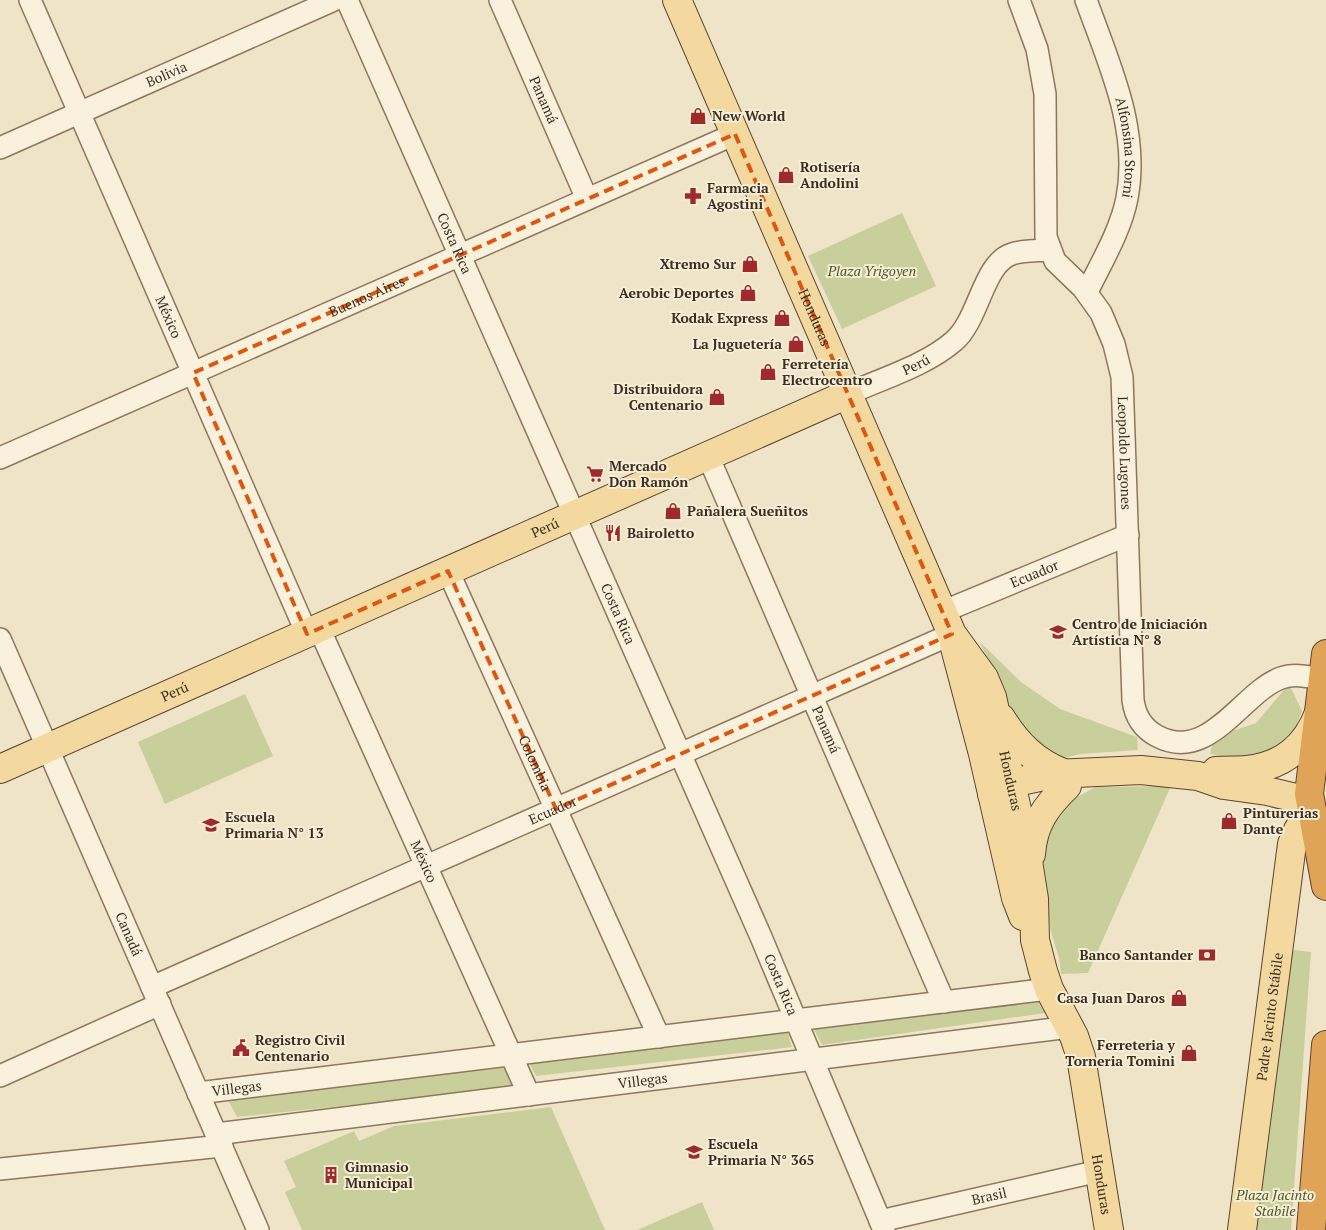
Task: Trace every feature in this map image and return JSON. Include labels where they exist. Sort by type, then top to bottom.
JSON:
[{"type":"highway","points":[[1324,667],[1319,714],[1315,814],[1326,886]]},
{"type":"highway","points":[[1311,1230],[1326,1045]]},
{"type":"main road","name":"Honduras","points":[[677,0],[947,623],[1006,791],[1030,870],[1035,940]]},
{"type":"main road","name":"Perú","points":[[0,769],[848,394]]},
{"type":"main road","name":"Honduras","points":[[947,623],[984,678],[994,709],[1006,791],[1016,898],[1035,940],[1049,989],[1070,1027],[1083,1069],[1109,1230]]},
{"type":"main road","points":[[994,709],[1008,731],[1025,751],[1065,779]]},
{"type":"main road","points":[[1198,776],[1217,771],[1256,768],[1276,763],[1302,744],[1309,736],[1319,714]]},
{"type":"main road","points":[[1006,791],[1093,773],[1141,770],[1198,776],[1224,785],[1267,790],[1315,814]]},
{"type":"main road","points":[[1030,870],[1032,838],[1038,820],[1065,779]]},
{"type":"main road","name":"Padre Jacinto Stábile","points":[[1242,1230],[1292,844],[1295,834],[1315,814]]},
{"type":"street","name":"México","points":[[30,0],[193,373],[313,631],[426,866],[529,1095]]},
{"type":"street","name":"Bolivia","points":[[0,148],[334,0]]},
{"type":"street","name":"Costa Rica","points":[[347,0],[681,754],[796,1020],[882,1226]]},
{"type":"street","name":"Panamá","points":[[500,0],[587,200]]},
{"type":"street","name":"Leopoldo Lugones","points":[[1019,0],[1037,49],[1042,72],[1045,119],[1045,224],[1050,250],[1062,270],[1093,299],[1108,328],[1122,378],[1133,700],[1138,719],[1152,734],[1170,740],[1196,738],[1220,726],[1267,686],[1280,678],[1295,676],[1324,667]]},
{"type":"street","name":"Alfonsina Storni","points":[[1086,0],[1120,95],[1128,127],[1130,166],[1127,198],[1120,220],[1087,292]]},
{"type":"street","name":"Buenos Aires","points":[[0,458],[735,134]]},
{"type":"street","name":"Perú","points":[[848,394],[931,357],[956,340],[972,317],[994,268],[1005,257],[1020,252],[1050,250]]},
{"type":"street","name":"Panamá","points":[[708,456],[944,1002]]},
{"type":"street","name":"Ecuador","points":[[0,1076],[156,996],[426,866],[811,696],[947,623],[1128,535]]},
{"type":"street","name":"Colombia","points":[[448,571],[660,1036]]},
{"type":"street","name":"Canadá","points":[[0,639],[258,1230]]},
{"type":"street","name":"Villegas","points":[[198,1093],[1049,989]]},
{"type":"street","name":"Villegas","points":[[0,1169],[219,1140],[529,1095],[1070,1027]]},
{"type":"street","name":"Brasil","points":[[882,1226],[1099,1171]]},
{"type":"highlighted area","points":[[735,134],[952,634],[556,809],[448,571],[307,634],[193,373]]},
{"type":"green space","name":"Plaza Yrigoyen","points":[[902,213],[936,286],[842,329],[808,256]]},
{"type":"green space","points":[[979,641],[1021,682],[1060,709],[1137,737],[1138,750],[1080,754],[1061,759],[1037,749],[1013,719],[998,691],[986,655]]},
{"type":"green space","points":[[1289,684],[1302,711],[1293,735],[1279,747],[1236,759],[1210,754],[1214,737],[1256,723]]},
{"type":"green space","points":[[245,694],[273,756],[165,804],[138,742]]},
{"type":"green space","points":[[1171,786],[1088,973],[1061,974],[1059,958],[1051,932],[1041,873],[1043,838],[1069,801],[1096,787]]},
{"type":"green space","name":"Plaza Jacinto Stabile","points":[[1286,949],[1311,952],[1291,1230],[1255,1230]]},
{"type":"green space","points":[[1037,1000],[1045,1013],[822,1045],[813,1028]]},
{"type":"green space","points":[[788,1033],[792,1047],[536,1076],[527,1059]]},
{"type":"green space","points":[[508,1067],[514,1088],[237,1117],[228,1100]]},
{"type":"green space","points":[[551,1107],[605,1230],[302,1230],[285,1192],[296,1187],[284,1161],[354,1131],[359,1141],[394,1126]]},
{"type":"green space","points":[[702,1202],[714,1230],[637,1230]]},
{"type":"place","name":"New World","points":[[698,116]]},
{"type":"place","name":"Rotisería Andolini","points":[[786,175]]},
{"type":"place","name":"Farmacia Agostini","points":[[693,196]]},
{"type":"place","name":"Xtremo Sur","points":[[750,264]]},
{"type":"place","name":"Aerobic Deportes","points":[[748,293]]},
{"type":"place","name":"Kodak Express","points":[[782,318]]},
{"type":"place","name":"La Juguetería","points":[[796,344]]},
{"type":"place","name":"Ferretería Electrocentro","points":[[768,372]]},
{"type":"place","name":"Distribuidora Centenario","points":[[717,397]]},
{"type":"place","name":"Mercado Don Ramón","points":[[595,474]]},
{"type":"place","name":"Pañalera Sueñitos","points":[[673,511]]},
{"type":"place","name":"Bairoletto","points":[[613,533]]},
{"type":"place","name":"Centro de Iniciación Artística N° 8","points":[[1058,632]]},
{"type":"place","name":"Pinturerias Dante","points":[[1229,821]]},
{"type":"place","name":"Escuela Primaria N° 13","points":[[211,825]]},
{"type":"place","name":"Banco Santander","points":[[1207,955]]},
{"type":"place","name":"Casa Juan Daros","points":[[1179,998]]},
{"type":"place","name":"Registro Civil Centenario","points":[[241,1048]]},
{"type":"place","name":"Ferreteria y Torneria Tomini","points":[[1189,1053]]},
{"type":"place","name":"Escuela Primaria N° 365","points":[[694,1152]]},
{"type":"place","name":"Gimnasio Municipal","points":[[331,1175]]}]
